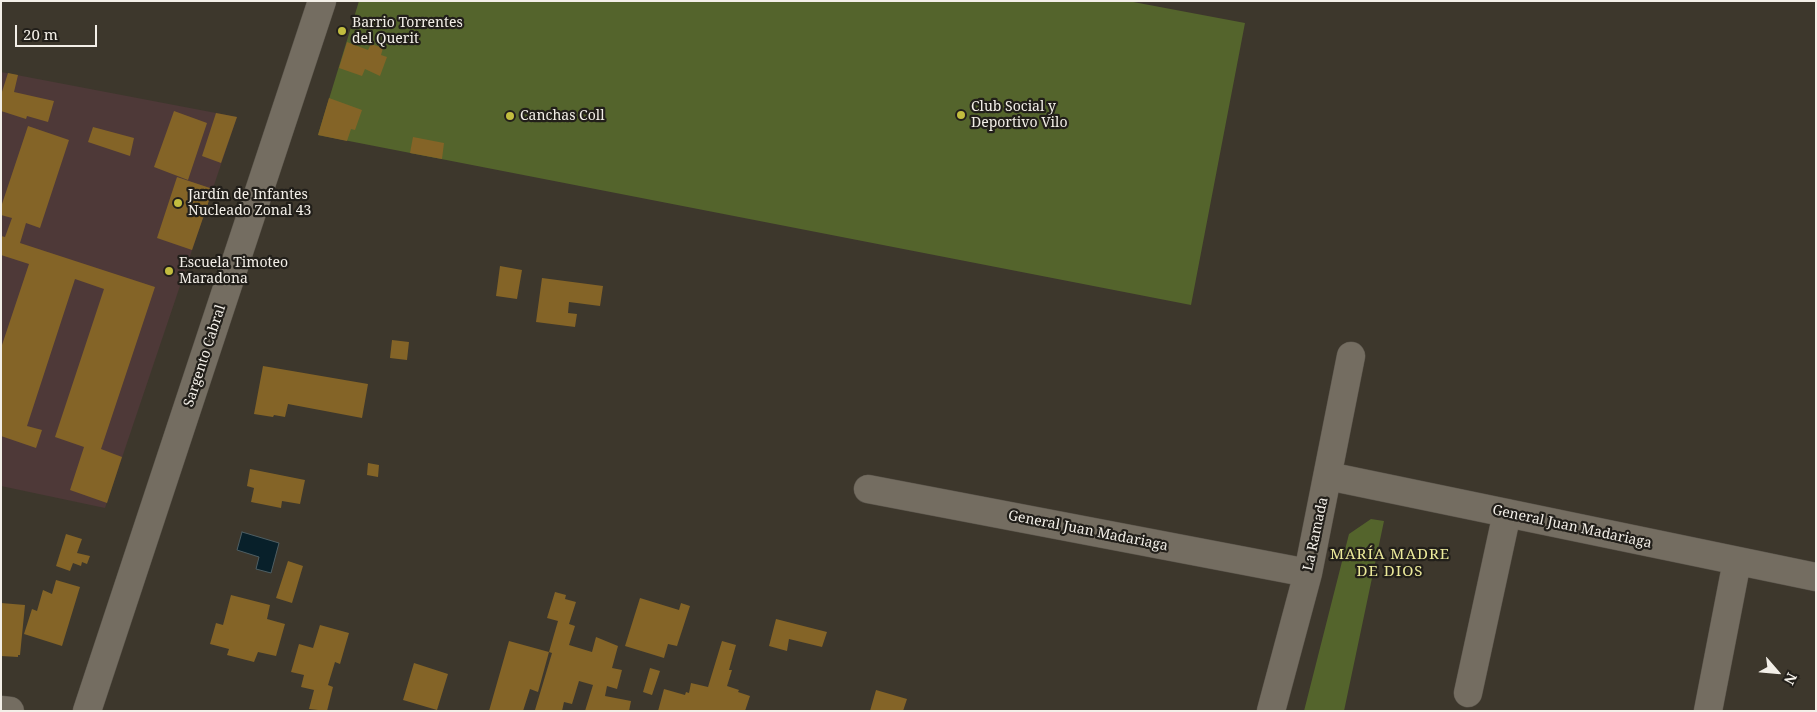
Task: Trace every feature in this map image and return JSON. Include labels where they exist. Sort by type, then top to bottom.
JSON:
[{"type":"street","name":"Sargento Cabral","points":[[88,711],[322,1]]},
{"type":"street","name":"La Ramada","points":[[1271,711],[1308,573],[1351,356]]},
{"type":"street","name":"General Juan Madariaga","points":[[1328,476],[1816,577]]},
{"type":"street","name":"General Juan Madariaga","points":[[868,489],[1308,573]]},
{"type":"street","points":[[1468,693],[1506,513]]},
{"type":"street","points":[[1708,711],[1737,561]]},
{"type":"street","points":[[1,710],[10,711]]},
{"type":"shaded area","points":[[1,72],[237,117],[105,508],[1,486]]},
{"type":"green space","name":"Club Social y Deportivo Vilo","points":[[359,1],[1128,1],[1245,23],[1191,305],[318,135]]},
{"type":"green space","points":[[1371,519],[1384,521],[1344,711],[1304,711],[1349,534]]},
{"type":"water","points":[[242,532],[279,543],[271,573],[256,569],[259,557],[237,550]]},
{"type":"building","points":[[347,42],[368,50],[371,44],[383,48],[381,55],[387,57],[380,76],[365,69],[362,76],[339,68]]},
{"type":"building","points":[[8,73],[18,75],[14,92],[54,101],[48,122],[27,116],[26,119],[1,111],[1,95]]},
{"type":"building","points":[[329,98],[362,110],[355,130],[351,129],[347,141],[318,135]]},
{"type":"building","points":[[174,111],[207,123],[188,180],[154,167]]},
{"type":"building","points":[[216,113],[237,117],[221,163],[202,156]]},
{"type":"building","points":[[28,126],[69,140],[40,228],[26,223],[20,243],[155,287],[101,449],[122,457],[107,503],[70,490],[84,447],[55,437],[104,289],[75,279],[27,426],[42,430],[36,448],[1,436],[1,348],[29,264],[1,255],[1,236],[5,237],[12,218],[1,215],[1,207]]},
{"type":"building","points":[[93,127],[134,138],[130,156],[88,142]]},
{"type":"building","points":[[413,137],[444,143],[442,159],[410,153]]},
{"type":"building","points":[[177,177],[213,189],[192,250],[157,238]]},
{"type":"building","points":[[500,266],[522,270],[517,299],[496,296]]},
{"type":"building","points":[[542,278],[603,286],[600,306],[569,302],[568,313],[577,314],[575,327],[536,322]]},
{"type":"building","points":[[392,340],[409,342],[407,360],[390,358]]},
{"type":"building","points":[[263,366],[368,384],[362,418],[288,404],[285,417],[254,414]]},
{"type":"building","points":[[368,463],[379,465],[378,477],[367,475]]},
{"type":"building","points":[[250,469],[305,480],[300,504],[282,501],[281,508],[251,502],[254,488],[247,486]]},
{"type":"building","points":[[66,534],[82,539],[77,553],[90,556],[87,564],[82,562],[81,566],[73,563],[70,571],[56,566]]},
{"type":"building","points":[[288,561],[303,566],[292,603],[276,598]]},
{"type":"building","points":[[56,580],[80,587],[62,646],[24,634],[32,609],[37,611],[43,590],[52,594]]},
{"type":"building","points":[[555,592],[566,595],[565,599],[576,602],[569,624],[575,626],[569,645],[592,652],[596,637],[618,646],[612,668],[622,670],[617,689],[607,686],[605,696],[631,701],[629,711],[585,711],[593,685],[579,681],[572,704],[564,702],[562,711],[535,710],[552,653],[549,652],[558,621],[547,618]]},
{"type":"building","points":[[231,595],[270,605],[267,619],[285,624],[276,656],[258,652],[254,662],[227,655],[229,649],[210,644],[216,623],[223,625]]},
{"type":"building","points":[[640,598],[679,610],[681,603],[690,606],[677,646],[668,644],[664,658],[625,646]]},
{"type":"building","points":[[1,603],[25,605],[20,655],[18,657],[1,656]]},
{"type":"building","points":[[776,619],[827,632],[822,647],[789,639],[787,651],[769,646]]},
{"type":"building","points":[[320,625],[349,633],[340,664],[335,662],[328,685],[333,687],[327,711],[309,709],[314,690],[301,687],[304,675],[291,672],[299,644],[313,648]]},
{"type":"building","points":[[509,641],[549,652],[538,692],[530,689],[523,711],[489,711]]},
{"type":"building","points":[[722,641],[736,645],[727,686],[750,696],[745,711],[658,711],[664,689],[685,695],[686,692],[689,693],[691,683],[708,687]]},
{"type":"building","points":[[414,663],[448,674],[437,710],[403,700]]},
{"type":"building","points":[[650,668],[660,671],[652,695],[643,692]]},
{"type":"building","points":[[876,690],[907,699],[903,711],[870,711]]},
{"type":"place","name":"Barrio Torrentes del Querit","points":[[342,31]]},
{"type":"place","name":"Club Social y Deportivo Vilo","points":[[961,115]]},
{"type":"place","name":"Canchas Coll","points":[[510,116]]},
{"type":"place","name":"Jardín de Infantes Nucleado Zonal 43","points":[[178,203]]},
{"type":"place","name":"Escuela Timoteo Maradona","points":[[169,271]]},
{"type":"district","name":"MARÍA MADRE DE DIOS","points":[[1390,564]]}]
